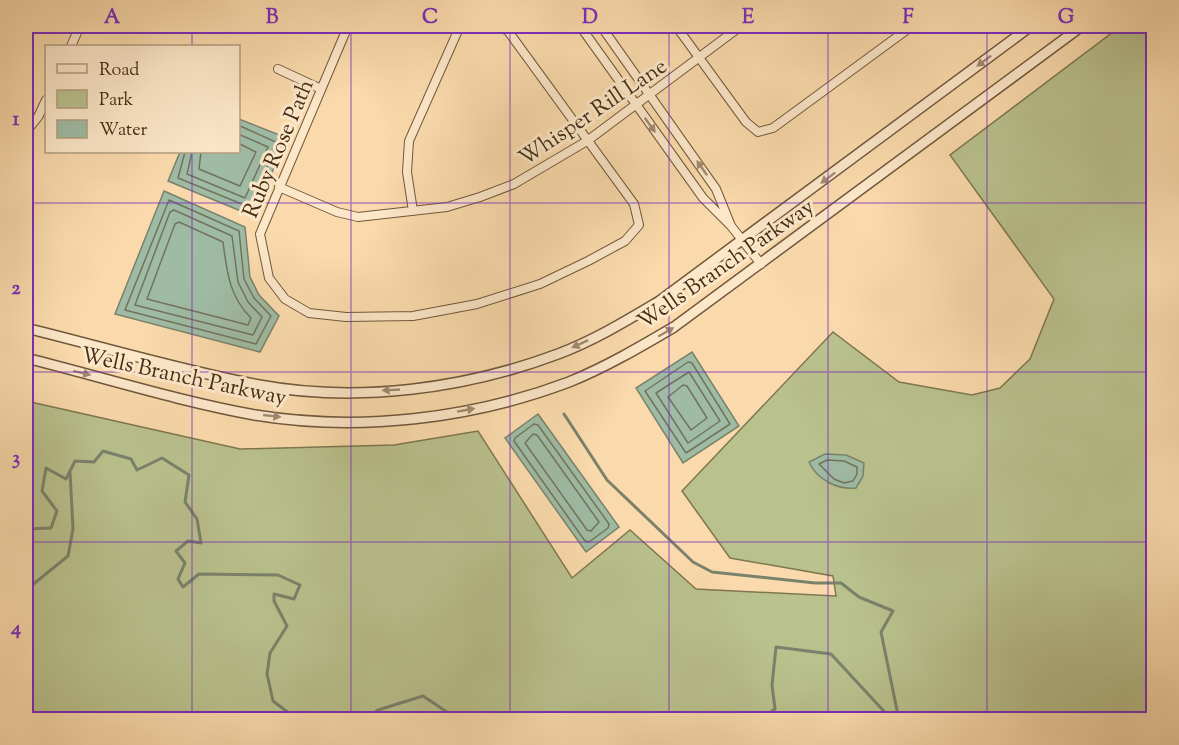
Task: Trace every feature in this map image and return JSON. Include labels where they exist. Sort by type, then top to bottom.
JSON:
[{"type":"street","points":[[71,45],[80,26]]},
{"type":"street","name":"Ruby Rose Path","points":[[348,26],[260,234],[269,278],[285,299],[309,313],[337,316],[413,316],[477,304],[540,284],[625,241],[639,225],[634,204],[587,141]]},
{"type":"street","points":[[413,211],[406,172],[409,141],[460,26]]},
{"type":"street","points":[[497,26],[508,31],[587,141]]},
{"type":"street","points":[[580,26],[703,198],[731,226],[761,264]]},
{"type":"street","points":[[601,26],[716,189],[731,226]]},
{"type":"street","points":[[676,26],[746,122],[758,132],[773,128],[912,26]]},
{"type":"street","name":"Whisper Rill Lane","points":[[279,187],[347,215],[358,217],[447,207],[514,184],[587,141],[741,26]]},
{"type":"street","name":"Wells Branch Parkway","points":[[26,328],[260,385],[355,392],[412,389],[467,380],[559,354],[606,332],[658,302],[743,242],[1031,26]]},
{"type":"street","name":"Wells Branch Parkway","points":[[26,358],[255,415],[355,422],[415,419],[482,407],[570,381],[620,358],[674,327],[1082,26]]},
{"type":"street","points":[[278,69],[321,89]]},
{"type":"street","points":[[26,132],[38,117],[45,102]]},
{"type":"green space","points":[[1121,26],[1153,26],[1153,719],[26,720],[26,401],[240,449],[394,445],[478,431],[572,578],[630,530],[696,589],[836,596],[833,576],[730,558],[682,491],[833,332],[899,382],[972,395],[1000,388],[1030,359],[1054,299],[950,155]]},
{"type":"water","points":[[240,119],[287,138],[253,216],[168,181],[180,153],[240,153]]},
{"type":"water","points":[[164,191],[245,227],[250,277],[259,295],[279,316],[260,352],[115,314]]},
{"type":"water","points":[[692,352],[739,426],[683,463],[636,388]]},
{"type":"water","points":[[538,414],[619,527],[586,552],[505,438]]},
{"type":"water","points":[[825,454],[846,455],[864,463],[863,476],[856,488],[835,485],[817,474],[809,462]]},
{"type":"waterway","points":[[564,414],[607,480],[693,562],[712,572],[815,583],[841,583],[859,597],[893,611],[881,632],[899,720]]},
{"type":"waterway","points":[[26,529],[51,528],[57,511],[42,491],[46,468],[66,479],[75,461],[94,462],[103,451],[131,459],[137,470],[162,458],[189,475],[185,502],[197,519],[201,543],[188,541],[176,551],[185,563],[178,579],[183,587],[199,574],[278,575],[300,585],[294,599],[274,594],[274,601],[287,626],[270,653],[267,674],[273,701],[298,720]]},
{"type":"waterway","points":[[26,590],[68,556],[73,529],[70,472]]},
{"type":"waterway","points":[[758,720],[775,709],[772,685],[776,647],[831,654],[892,720]]},
{"type":"waterway","points":[[363,720],[378,710],[423,696],[459,720]]}]
